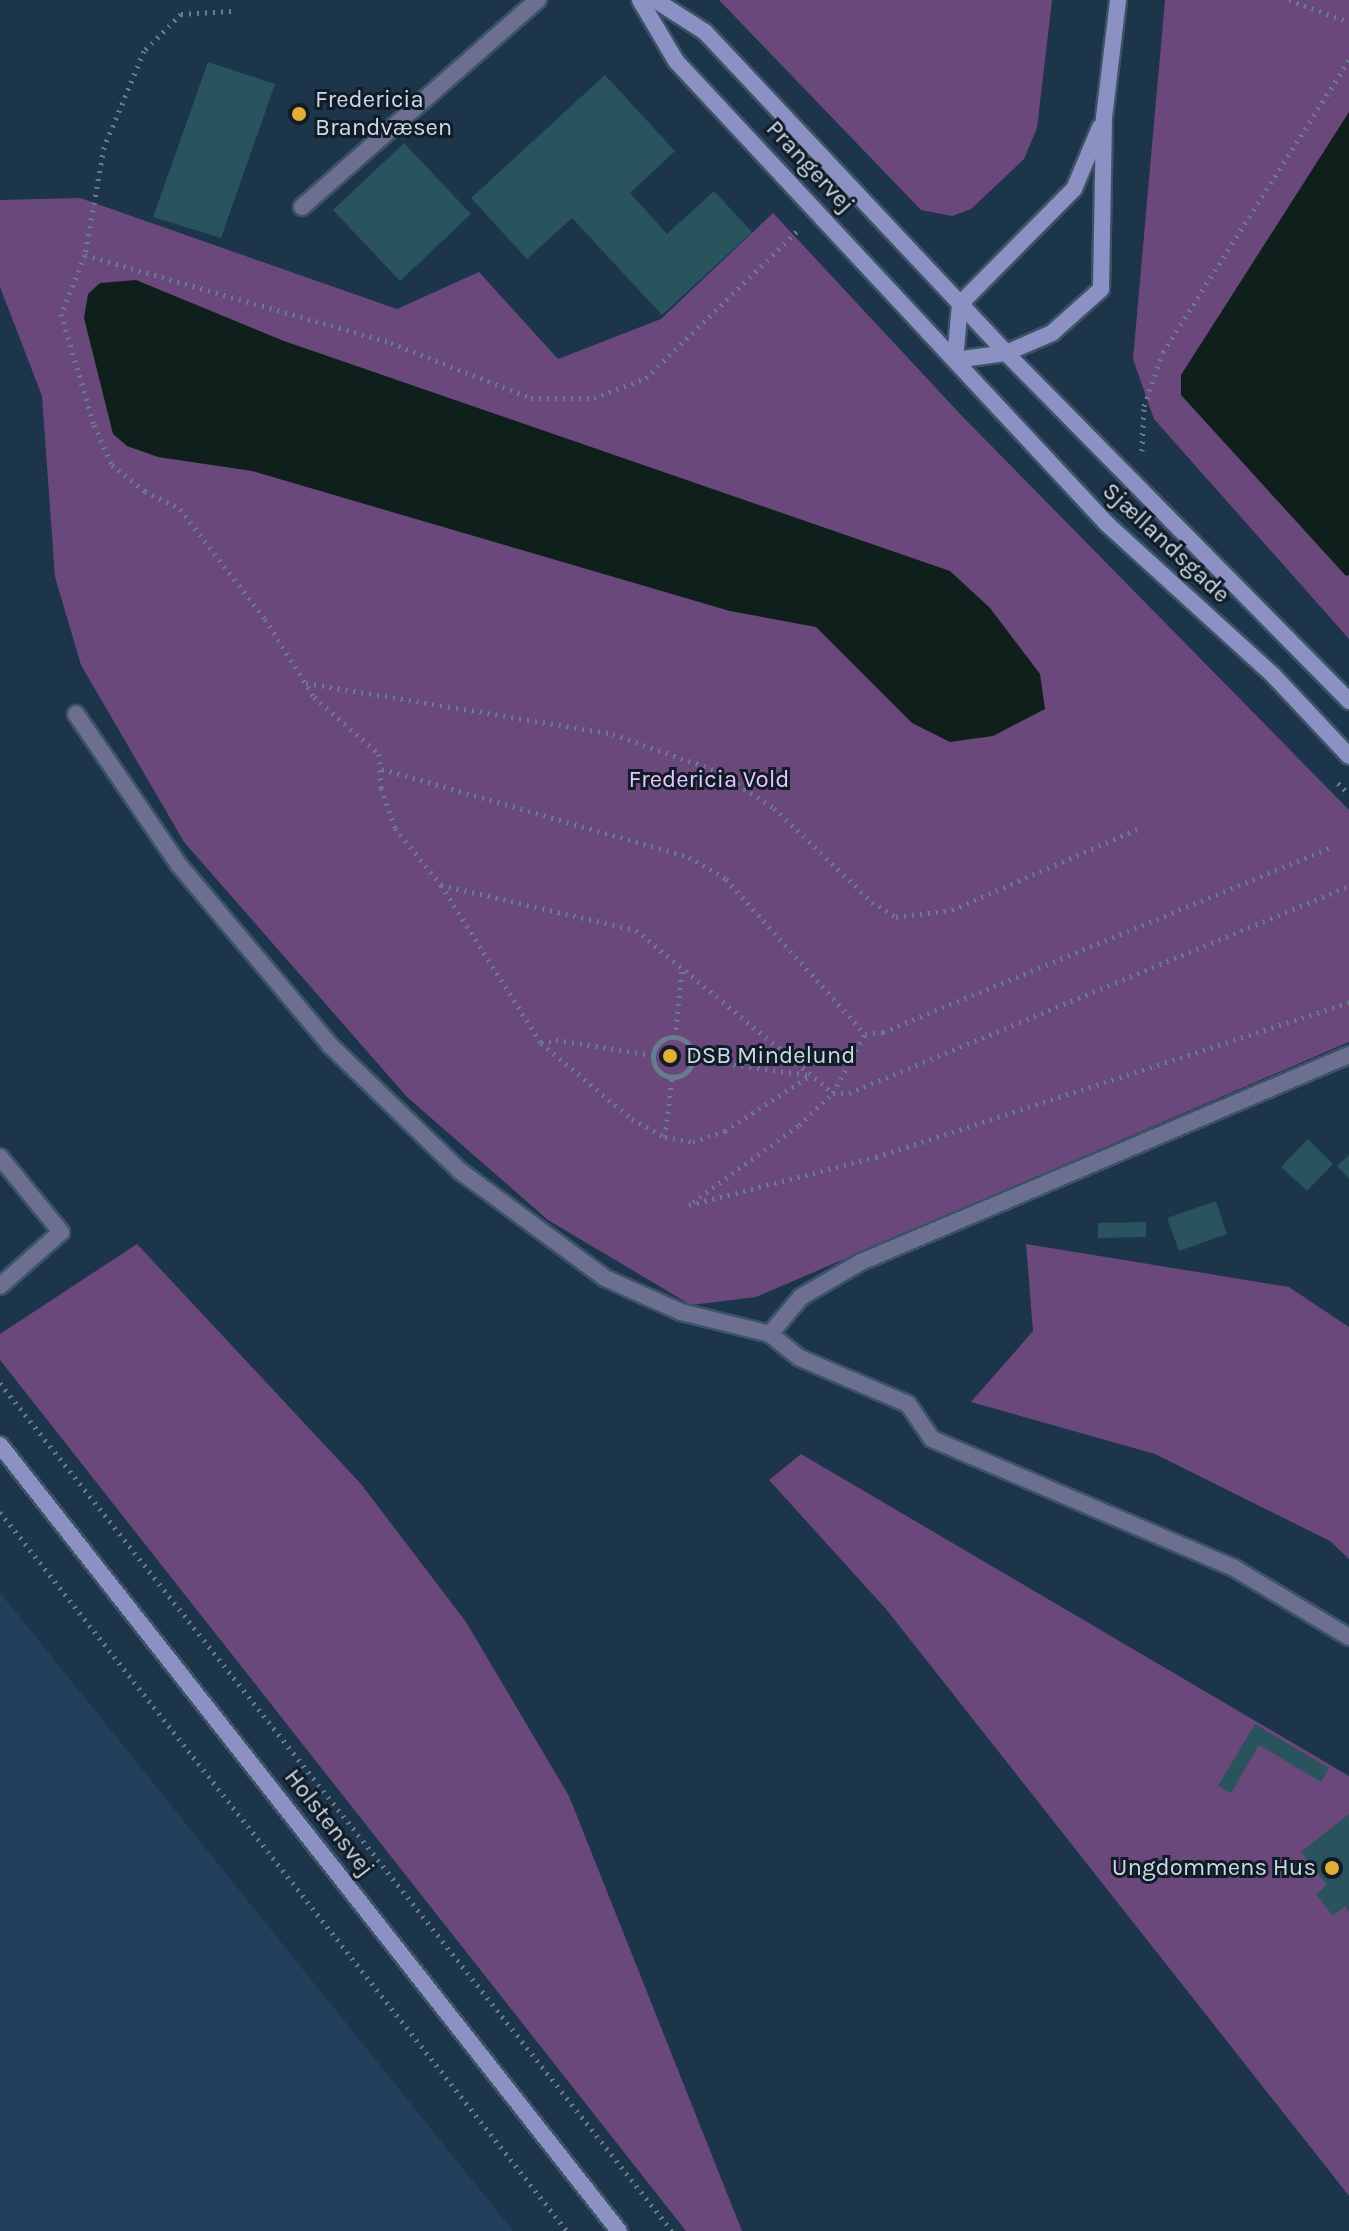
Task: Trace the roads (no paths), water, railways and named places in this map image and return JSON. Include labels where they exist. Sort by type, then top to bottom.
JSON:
[{"type":"street","name":"Prangervej","points":[[640,0],[676,61],[955,360]]},
{"type":"street","name":"Prangervej","points":[[655,0],[705,32],[1006,353]]},
{"type":"street","points":[[1104,118],[1074,189],[960,304],[955,360],[1006,353],[1052,333],[1101,289],[1104,118],[1118,0]]},
{"type":"street","name":"Sjællandsgade","points":[[1006,353],[1349,701]]},
{"type":"street","name":"Sjællandsgade","points":[[955,360],[1107,524],[1273,675],[1349,756]]},
{"type":"street","name":"Holstensvej","points":[[0,1445],[619,2231]]},
{"type":"lane","points":[[302,207],[538,0]]},
{"type":"lane","points":[[76,714],[179,865],[331,1046],[460,1171],[605,1278],[681,1312],[770,1334],[800,1358],[908,1404],[932,1439],[1234,1568],[1349,1637]]},
{"type":"lane","points":[[770,1334],[801,1297],[861,1262],[1349,1055]]},
{"type":"lane","points":[[0,1157],[61,1232],[0,1286]]},
{"type":"place","name":"Fredericia Brandvæsen","points":[[299,114]]},
{"type":"place","name":"DSB Mindelund","points":[[670,1056]]},
{"type":"place","name":"Ungdommens Hus","points":[[1332,1868]]},
{"type":"park label","name":"Fredericia Vold","points":[[709,780]]}]
